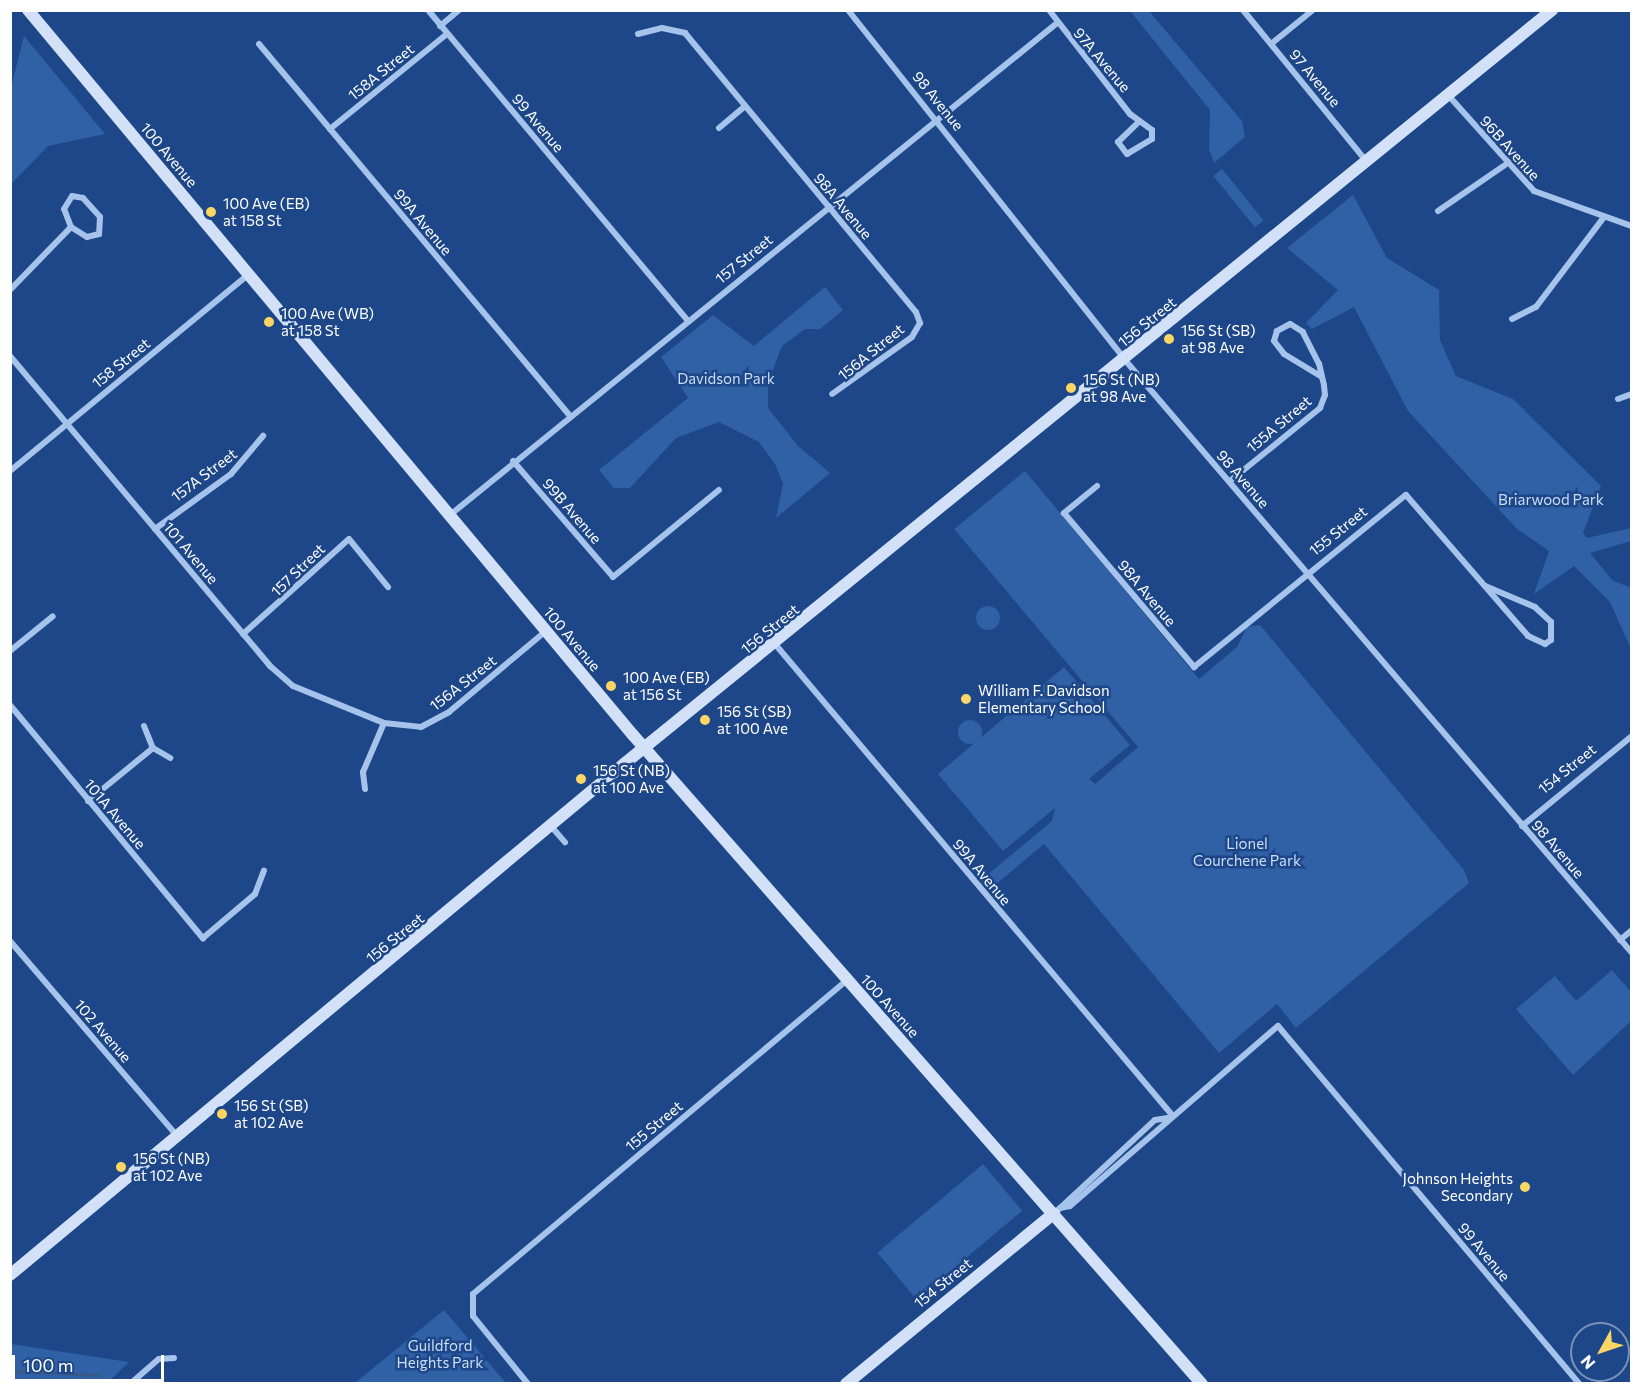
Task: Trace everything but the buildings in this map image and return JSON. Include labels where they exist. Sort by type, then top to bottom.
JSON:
[{"type":"main road","name":"100 Avenue","points":[[28,10],[645,748],[847,980],[1057,1210],[1202,1383]]},
{"type":"main road","name":"156 Street","points":[[10,1275],[550,825],[1125,360],[1552,10]]},
{"type":"main road","name":"154 Street","points":[[846,1383],[1057,1210]]},
{"type":"street","name":"99 Avenue","points":[[428,10],[687,320]]},
{"type":"street","points":[[440,26],[459,10]]},
{"type":"street","name":"98 Avenue","points":[[848,10],[938,119],[1125,360],[1632,953]]},
{"type":"street","name":"97A Avenue","points":[[1049,10],[1056,24],[1154,135],[1130,155],[1118,142],[1140,121]]},
{"type":"street","name":"97 Avenue","points":[[1243,10],[1367,162]]},
{"type":"street","points":[[1271,44],[1313,10]]},
{"type":"street","name":"157 Street","points":[[450,515],[569,415],[1056,24]]},
{"type":"street","name":"98A Avenue","points":[[638,34],[662,28],[685,33],[913,308],[920,324]]},
{"type":"street","name":"158A Street","points":[[330,129],[447,34]]},
{"type":"street","name":"99A Avenue","points":[[259,44],[569,415]]},
{"type":"street","name":"96B Avenue","points":[[1448,95],[1505,165],[1540,195],[1632,226]]},
{"type":"street","points":[[719,128],[745,106]]},
{"type":"street","points":[[1438,211],[1505,165]]},
{"type":"street","points":[[72,196],[83,198],[103,224],[94,237],[71,227],[64,209],[72,196]]},
{"type":"street","points":[[1512,319],[1536,308],[1604,217]]},
{"type":"street","points":[[10,291],[71,227]]},
{"type":"street","points":[[630,250],[635,246]]},
{"type":"street","name":"158 Street","points":[[10,471],[248,275]]},
{"type":"street","name":"156A Street","points":[[832,394],[906,342],[920,324]]},
{"type":"street","name":"155A Street","points":[[1230,481],[1320,408],[1325,395],[1322,376],[1303,332],[1290,324],[1276,331],[1274,341],[1284,354],[1322,376]]},
{"type":"street","name":"101 Avenue","points":[[10,356],[285,681],[384,723]]},
{"type":"street","points":[[1618,399],[1632,394]]},
{"type":"street","name":"157A Street","points":[[155,529],[231,474],[263,436]]},
{"type":"street","name":"99B Avenue","points":[[513,461],[613,577],[719,490]]},
{"type":"street","name":"98A Avenue","points":[[1097,486],[1064,513],[1194,667]]},
{"type":"street","name":"155 Street","points":[[1194,667],[1306,572],[1406,495],[1528,636],[1545,644],[1551,640],[1554,630],[1545,615],[1514,595],[1485,586]]},
{"type":"street","name":"157 Street","points":[[243,634],[349,539],[388,587]]},
{"type":"street","points":[[10,651],[52,616]]},
{"type":"street","name":"156A Street","points":[[384,723],[413,728],[441,717],[546,631]]},
{"type":"street","name":"99A Avenue","points":[[775,644],[1170,1116]]},
{"type":"street","name":"101A Avenue","points":[[10,705],[203,938],[255,894],[264,871]]},
{"type":"street","points":[[364,789],[363,772],[384,723]]},
{"type":"street","points":[[144,726],[153,748],[170,758]]},
{"type":"street","name":"154 Street","points":[[1522,826],[1632,736]]},
{"type":"street","points":[[88,801],[153,748]]},
{"type":"street","points":[[550,825],[565,842]]},
{"type":"street","points":[[1620,940],[1632,930]]},
{"type":"street","name":"102 Avenue","points":[[10,941],[177,1137]]},
{"type":"street","name":"155 Street","points":[[528,1383],[473,1316],[476,1290],[847,980]]},
{"type":"street","name":"99 Avenue","points":[[1278,1026],[1579,1383]]},
{"type":"street","name":"154 Street","points":[[1057,1210],[1070,1206],[1170,1116],[1278,1026]]},
{"type":"street","name":"154 Street","points":[[1057,1210],[1155,1120],[1170,1116]]},
{"type":"street","points":[[130,1383],[159,1359],[174,1358]]},
{"type":"green space","points":[[1130,11],[1149,11],[1242,121],[1245,137],[1214,163],[1209,149],[1210,110]]},
{"type":"green space","points":[[24,36],[105,134],[48,146],[11,184],[11,88]]},
{"type":"green space","points":[[1222,169],[1264,220],[1255,227],[1213,176]]},
{"type":"green space","name":"Briarwood Park","points":[[1353,195],[1387,258],[1439,290],[1440,340],[1456,376],[1513,399],[1601,486],[1583,533],[1587,538],[1631,528],[1631,541],[1590,553],[1612,580],[1631,588],[1631,649],[1610,602],[1574,566],[1534,594],[1549,551],[1517,529],[1408,411],[1354,307],[1312,329],[1306,323],[1338,290],[1287,248]]},
{"type":"green space","name":"Davidson Park","points":[[825,287],[843,310],[820,329],[805,329],[782,346],[768,383],[768,408],[798,446],[830,473],[776,518],[783,484],[775,464],[759,442],[719,422],[676,438],[630,488],[614,488],[599,470],[688,398],[661,357],[713,315],[754,346]]},
{"type":"green space","name":"Lionel Courchene Park","points":[[1025,471],[1199,679],[1237,647],[1247,627],[1260,625],[1464,870],[1469,883],[1296,1028],[1277,1004],[1219,1053],[1044,844],[994,886],[986,876],[1052,821],[1055,808],[1003,851],[938,774],[1064,667],[1130,745],[1089,779],[1095,784],[1138,747],[954,529]]},
{"type":"green space","points":[[988,606],[997,609],[1000,618],[997,627],[988,630],[979,627],[976,618],[979,609]]},
{"type":"green space","points":[[970,720],[975,721],[981,727],[981,737],[975,743],[970,744],[965,743],[959,737],[958,732],[959,727],[965,721]]},
{"type":"green space","points":[[1612,970],[1631,992],[1631,1021],[1573,1075],[1516,1009],[1555,976],[1576,1001]]},
{"type":"green space","points":[[983,1164],[1022,1211],[916,1299],[877,1253]]},
{"type":"green space","name":"Guildford Heights Park","points":[[444,1310],[506,1383],[355,1383]]},
{"type":"green space","points":[[10,1344],[129,1362],[107,1383],[11,1383]]},
{"type":"waterway","points":[[10,1371],[99,1375]]},
{"type":"place","name":"100 Ave (EB) at 158 St","points":[[211,212]]},
{"type":"place","name":"100 Ave (WB) at 158 St","points":[[269,322]]},
{"type":"place","name":"156 St (SB) at 98 Ave","points":[[1169,339]]},
{"type":"place","name":"156 St (NB) at 98 Ave","points":[[1071,388]]},
{"type":"place","name":"100 Ave (EB) at 156 St","points":[[611,686]]},
{"type":"place","name":"William F. Davidson Elementary School","points":[[966,699]]},
{"type":"place","name":"156 St (SB) at 100 Ave","points":[[705,720]]},
{"type":"place","name":"156 St (NB) at 100 Ave","points":[[581,779]]},
{"type":"place","name":"156 St (SB) at 102 Ave","points":[[222,1114]]},
{"type":"place","name":"156 St (NB) at 102 Ave","points":[[121,1167]]},
{"type":"place","name":"Johnson Heights Secondary","points":[[1525,1187]]}]
